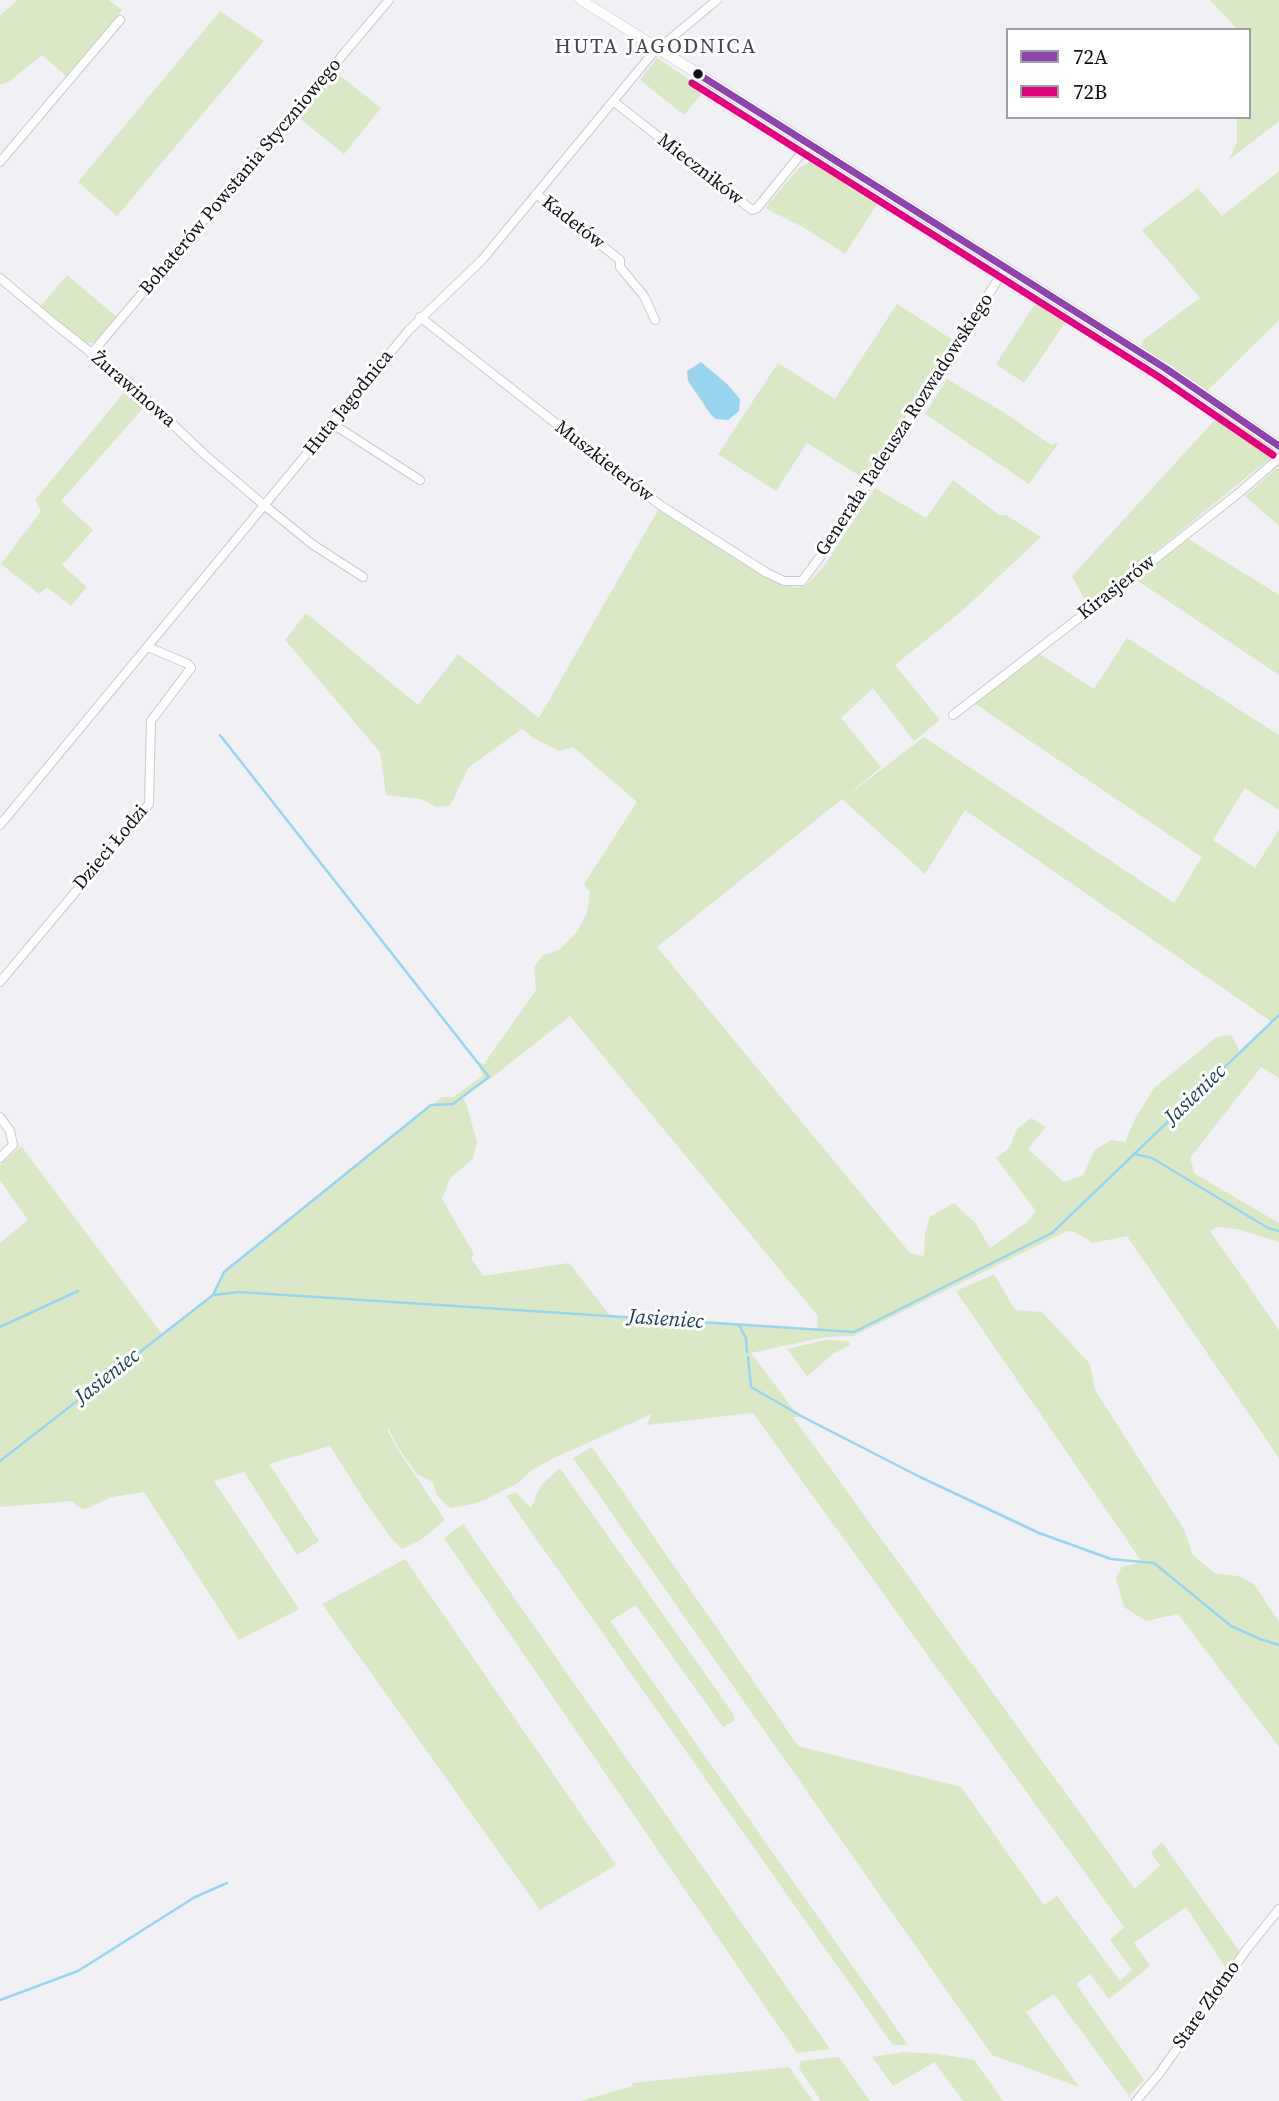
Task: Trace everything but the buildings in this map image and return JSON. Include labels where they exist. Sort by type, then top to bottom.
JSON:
[{"type":"street","name":"Bohaterów Powstania Styczniowego","points":[[91,354],[389,0]]},
{"type":"street","points":[[581,0],[1215,400],[1279,446]]},
{"type":"street","name":"Huta Jagodnica","points":[[0,825],[420,317],[482,260],[657,48],[717,0]]},
{"type":"street","points":[[0,162],[120,20]]},
{"type":"street","name":"Mieczników","points":[[613,101],[752,210],[757,208],[809,145]]},
{"type":"street","name":"Kadetów","points":[[536,194],[620,260],[620,267],[644,296],[655,320]]},
{"type":"street","name":"Generała Tadeusza Rozwadowskiego","points":[[802,581],[826,549],[1006,267]]},
{"type":"street","name":"Żurawinowa","points":[[0,278],[127,381],[204,454],[264,505],[312,544],[363,577]]},
{"type":"street","name":"Muszkieterów","points":[[420,317],[660,505],[767,573],[784,581],[802,581]]},
{"type":"street","points":[[331,423],[420,480]]},
{"type":"street","name":"Kirasjerów","points":[[953,715],[1132,577],[1279,458]]},
{"type":"street","name":"Dzieci Łodzi","points":[[0,982],[149,804],[151,720],[191,668],[188,664],[148,648]]},
{"type":"street","points":[[0,1117],[10,1131],[13,1145],[0,1158]]},
{"type":"street","name":"Stare Złotno","points":[[1136,2101],[1160,2074],[1247,1949],[1279,1909]]},
{"type":"green space","points":[[17,0],[109,0],[122,10],[66,76],[42,55],[10,81],[0,85],[0,16]]},
{"type":"green space","points":[[1210,0],[1279,0],[1279,121],[1229,160],[1237,141],[1237,119],[1251,119],[1251,28],[1236,28]]},
{"type":"green space","points":[[220,11],[264,41],[117,216],[78,182]]},
{"type":"green space","points":[[657,58],[705,90],[684,115],[640,80]]},
{"type":"green space","points":[[334,71],[381,108],[344,154],[299,115]]},
{"type":"green space","points":[[812,161],[821,163],[881,198],[845,254],[803,227],[765,208],[799,168]]},
{"type":"green space","points":[[1279,171],[1279,320],[1207,391],[1141,348],[1143,340],[1200,298],[1142,230],[1198,188],[1222,216]]},
{"type":"green space","points":[[67,275],[117,317],[96,342],[84,344],[39,308]]},
{"type":"green space","points":[[1039,298],[1069,317],[1024,383],[996,364]]},
{"type":"green space","points":[[897,304],[953,340],[865,479],[807,443],[776,491],[718,454],[778,363],[835,399]]},
{"type":"green space","points":[[947,379],[1005,413],[1051,445],[1059,443],[1029,484],[925,414]]},
{"type":"green space","points":[[127,389],[145,406],[61,501],[93,530],[62,565],[87,587],[71,606],[47,587],[39,594],[1,564],[41,511],[35,500]]},
{"type":"green space","points":[[1223,411],[1277,449],[1274,455],[1088,606],[1072,576]]},
{"type":"green space","points":[[1279,466],[1279,526],[1245,496]]},
{"type":"green space","points":[[953,480],[999,515],[1006,515],[1041,537],[962,611],[895,665],[940,720],[914,741],[873,688],[841,718],[881,767],[844,798],[924,737],[1174,903],[1202,857],[971,701],[1035,651],[1094,689],[1127,638],[1279,735],[1279,810],[1245,788],[1213,840],[1255,868],[1279,830],[1279,1078],[1261,1067],[1190,1158],[1195,1174],[1279,1223],[1279,1242],[1237,1229],[1218,1227],[1210,1231],[1279,1330],[1279,1458],[1127,1236],[1093,1243],[1075,1232],[1067,1231],[853,1336],[825,1337],[751,1353],[794,1410],[803,1417],[793,1417],[1135,1889],[1160,1865],[1151,1853],[1162,1842],[1239,1951],[1227,1970],[1186,1907],[1134,1943],[1150,1966],[1109,1999],[1090,1974],[1076,1984],[1144,2080],[1129,2096],[1054,1994],[1026,2012],[1079,2087],[992,2055],[573,1458],[592,1447],[798,1746],[961,1787],[1044,1905],[1057,1896],[1120,1981],[1132,1970],[1110,1940],[1124,1927],[753,1413],[647,1425],[652,1414],[554,1458],[532,1470],[518,1483],[484,1500],[450,1508],[437,1495],[433,1482],[417,1474],[387,1429],[396,1447],[445,1520],[422,1539],[402,1549],[368,1506],[330,1446],[269,1464],[319,1541],[297,1555],[244,1472],[214,1481],[299,1609],[239,1640],[144,1492],[112,1497],[85,1509],[72,1501],[0,1507],[0,1243],[28,1220],[0,1180],[0,1165],[21,1146],[162,1334],[213,1295],[224,1272],[442,1097],[453,1097],[483,1076],[477,1062],[484,1064],[536,990],[534,967],[542,956],[560,949],[576,933],[587,913],[590,892],[584,884],[637,802],[573,747],[559,751],[533,738],[522,729],[468,768],[450,806],[436,807],[421,799],[386,795],[380,752],[285,640],[306,613],[418,705],[458,654],[539,718],[658,510],[772,580],[795,588],[806,585],[824,566],[875,488],[926,518]],"holes":[[[842,799],[925,874],[965,810],[1272,1022],[1240,1052],[1231,1035],[1217,1037],[1154,1088],[1125,1142],[1111,1140],[1095,1150],[1083,1175],[1064,1182],[1028,1149],[1046,1127],[1031,1118],[1017,1129],[1009,1148],[996,1158],[1036,1211],[1026,1223],[990,1248],[976,1224],[954,1203],[930,1217],[925,1233],[924,1256],[910,1253],[657,947]],[[570,1016],[818,1316],[817,1329],[611,1317],[569,1263],[483,1276],[471,1258],[474,1254],[442,1199],[450,1178],[473,1159],[477,1142],[462,1097],[495,1075]]]},
{"type":"green space","points":[[1187,538],[1279,595],[1279,675],[1132,577]]},
{"type":"green space","points":[[994,1274],[1015,1310],[1042,1312],[1090,1364],[1095,1390],[1185,1531],[1192,1554],[1214,1573],[1238,1576],[1254,1584],[1279,1622],[1279,1747],[1178,1614],[1146,1621],[1124,1607],[1116,1578],[1122,1567],[1142,1562],[956,1291]]},
{"type":"green space","points":[[826,1340],[848,1341],[850,1345],[833,1354],[807,1376],[787,1349]]},
{"type":"green space","points":[[560,1468],[734,1715],[734,1721],[723,1727],[636,1605],[610,1621],[908,2045],[893,2045],[506,1496],[516,1492],[531,1508],[543,1483]]},
{"type":"green space","points":[[463,1524],[830,2049],[797,2053],[444,1538]]},
{"type":"green space","points":[[405,1559],[616,1865],[540,1910],[322,1604]]},
{"type":"green space","points":[[903,2052],[974,2060],[1003,2101],[963,2101],[935,2062],[893,2086],[872,2057]]},
{"type":"green space","points":[[839,2057],[870,2101],[821,2101],[799,2068],[801,2061]]},
{"type":"green space","points":[[789,2067],[813,2101],[580,2101],[633,2086],[632,2083]]},
{"type":"water","points":[[701,362],[740,399],[739,411],[728,420],[716,419],[711,415],[688,381],[687,371]]},
{"type":"waterway","points":[[213,1295],[224,1272],[431,1105],[453,1104],[489,1077],[220,735]]},
{"type":"waterway","name":"Jasieniec","points":[[0,1461],[213,1295],[239,1292],[854,1332],[1052,1233],[1279,1015]]},
{"type":"waterway","points":[[1135,1154],[1152,1158],[1268,1228],[1279,1231]]},
{"type":"waterway","points":[[0,1327],[78,1291]]},
{"type":"waterway","points":[[739,1325],[746,1338],[747,1352]]},
{"type":"waterway","points":[[748,1357],[751,1387],[803,1417],[920,1477],[1039,1533],[1111,1559],[1154,1563],[1231,1626],[1279,1645]]},
{"type":"waterway","points":[[0,2000],[78,1971],[195,1897],[227,1883]]},
{"type":"transit line","name":"72A","points":[[698,74],[1165,368],[1279,446]]},
{"type":"transit line","name":"72B","points":[[692,83],[1159,377],[1273,455]]},
{"type":"district","name":"HUTA JAGODNICA","points":[[656,48]]}]
